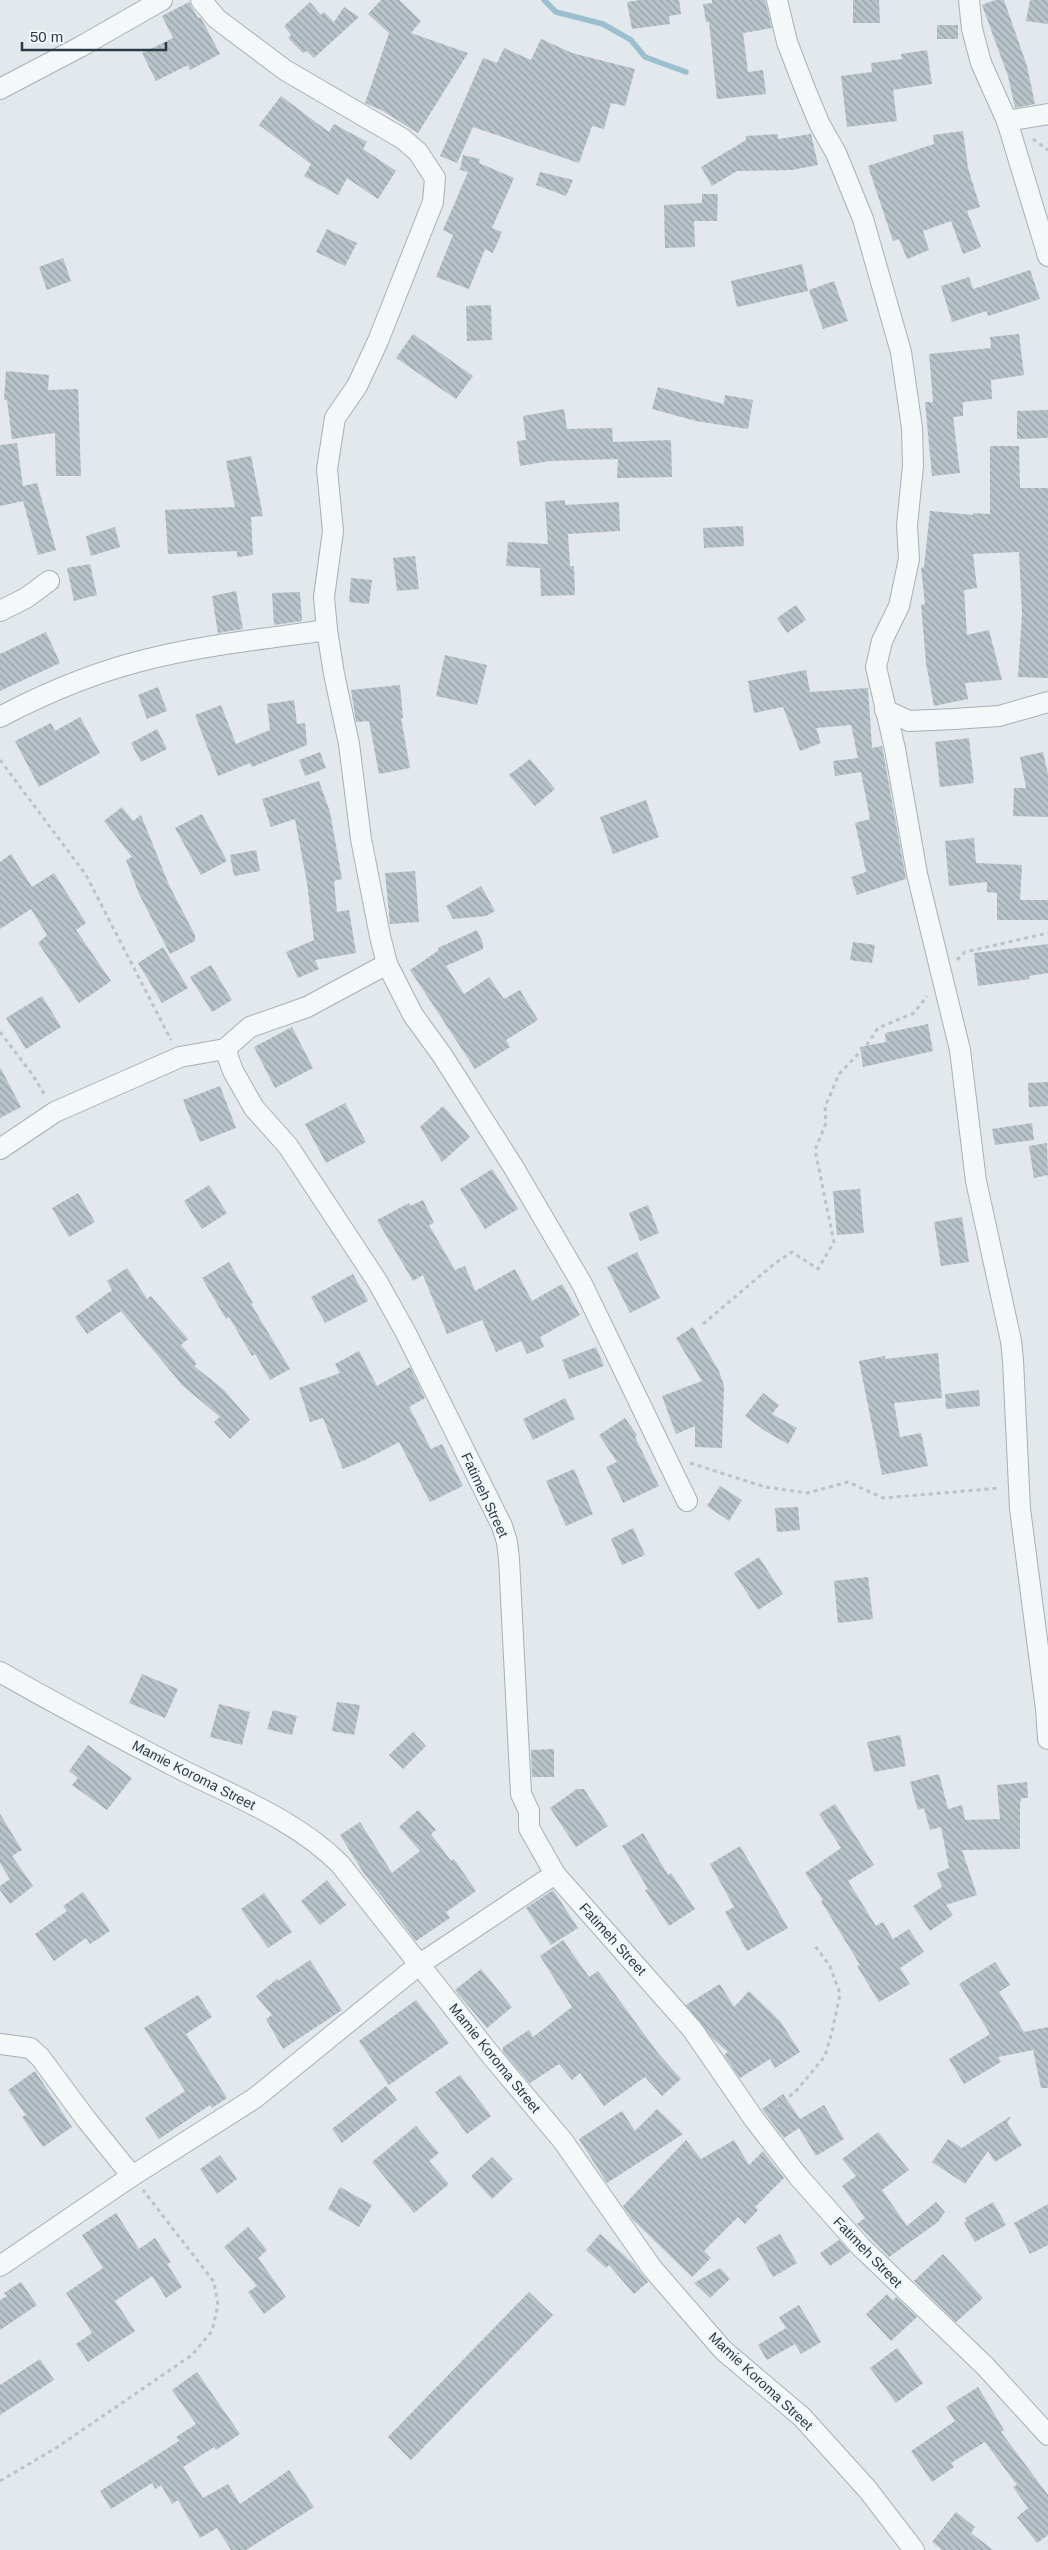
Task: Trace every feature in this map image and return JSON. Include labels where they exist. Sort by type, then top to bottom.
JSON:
[{"type":"street","points":[[0,89],[80,48],[162,0]]},
{"type":"street","points":[[201,0],[217,19],[285,70],[404,139],[418,152],[435,178],[433,202],[382,333],[357,386],[335,418],[327,470],[333,531],[324,598],[334,674],[349,744],[361,839],[387,964],[413,1016],[442,1056],[514,1168],[582,1284],[687,1501]]},
{"type":"street","points":[[777,0],[787,42],[805,89],[820,125],[836,153],[864,219],[901,352],[906,381],[912,428],[913,466],[907,525],[909,559],[899,606],[882,641],[876,667],[884,710],[895,748],[917,874],[960,1050],[976,1181],[1014,1360],[1018,1486],[1028,1582],[1042,1674],[1048,1739]]},
{"type":"street","points":[[969,0],[972,29],[981,63],[1007,121],[1048,256]]},
{"type":"street","points":[[1007,121],[1048,114]]},
{"type":"street","points":[[0,611],[26,598],[50,581]]},
{"type":"street","points":[[0,717],[98,675],[156,657],[221,644],[327,630]]},
{"type":"street","points":[[884,710],[909,721],[954,719],[999,716],[1048,702]]},
{"type":"street","points":[[0,1149],[55,1112],[180,1057],[225,1049],[250,1027],[307,1007],[387,964]]},
{"type":"street","name":"Fatimeh Street","points":[[225,1049],[233,1071],[254,1108],[288,1146],[321,1193],[377,1281],[406,1332],[502,1526],[507,1542],[520,1794],[529,1811],[529,1828],[555,1874],[692,2029],[754,2119],[798,2176],[861,2247],[985,2366],[1048,2435]]},
{"type":"street","name":"Mamie Koroma Street","points":[[0,1672],[98,1726],[276,1817],[316,1842],[340,1864],[490,2054],[563,2142],[652,2268],[723,2350],[802,2417],[868,2490],[912,2546]]},
{"type":"street","points":[[0,2266],[132,2176],[255,2098],[420,1964],[555,1874]]},
{"type":"street","points":[[0,2044],[30,2048],[40,2057],[86,2120],[132,2176]]},
{"type":"path","points":[[0,760],[86,875],[180,1057]]},
{"type":"path","points":[[703,1324],[774,1264],[792,1252],[818,1269],[834,1242],[815,1150],[826,1124],[825,1107],[839,1074],[866,1046],[878,1028],[914,1013],[942,977],[965,952],[1048,932]]},
{"type":"path","points":[[0,1032],[32,1074],[55,1112]]},
{"type":"path","points":[[666,1456],[765,1487],[807,1493],[848,1482],[883,1498],[1018,1486]]},
{"type":"path","points":[[754,2119],[764,2117],[788,2099],[825,2056],[840,1994],[830,1966],[815,1946]]},
{"type":"path","points":[[0,2481],[56,2448],[192,2355],[212,2331],[218,2305],[214,2282],[132,2176]]},
{"type":"building","points":[[381,0],[399,0],[421,21],[411,33],[468,53],[418,133],[381,110],[365,103],[389,33],[368,14]]},
{"type":"building","points":[[679,0],[681,14],[669,16],[670,24],[632,29],[627,2]]},
{"type":"building","points":[[712,0],[765,0],[772,28],[743,33],[748,72],[763,70],[766,94],[717,99],[709,22],[706,22],[703,4],[712,3]]},
{"type":"building","points":[[853,0],[879,0],[880,23],[853,23]]},
{"type":"building","points":[[995,0],[1004,0],[1027,66],[1035,104],[1015,108],[1008,76],[982,5]]},
{"type":"building","points":[[1030,0],[1048,0],[1048,24],[1026,21]]},
{"type":"building","points":[[189,2],[198,18],[201,18],[220,54],[190,70],[188,65],[156,81],[142,53],[173,38],[162,16]]},
{"type":"building","points":[[310,2],[321,15],[324,12],[334,22],[344,7],[359,17],[314,58],[307,51],[303,53],[288,38],[291,35],[284,26]]},
{"type":"building","points":[[937,25],[958,25],[958,39],[937,39]]},
{"type":"building","points":[[541,39],[572,53],[635,69],[625,106],[611,103],[604,129],[592,126],[579,163],[473,127],[457,163],[440,156],[483,58],[497,63],[504,48],[531,60]]},
{"type":"building","points":[[927,50],[932,84],[893,90],[897,121],[847,127],[841,76],[872,72],[871,63],[902,59],[901,54]]},
{"type":"building","points":[[281,96],[329,132],[334,124],[367,142],[363,149],[396,171],[378,199],[347,178],[338,195],[304,176],[311,164],[259,125]]},
{"type":"building","points":[[963,131],[968,168],[980,207],[967,211],[981,247],[963,254],[951,221],[923,231],[929,250],[907,259],[899,239],[893,241],[868,166],[934,144],[933,135]]},
{"type":"building","points":[[778,134],[778,139],[811,134],[818,165],[792,170],[737,171],[712,186],[701,167],[746,140],[746,136]]},
{"type":"building","points":[[463,155],[480,159],[479,163],[514,178],[492,228],[502,232],[493,253],[485,249],[469,289],[436,277],[453,235],[443,230],[468,172],[460,170]]},
{"type":"building","points":[[540,172],[573,180],[566,196],[536,185]]},
{"type":"building","points":[[702,194],[718,194],[717,221],[694,221],[695,247],[665,248],[664,205],[702,203]]},
{"type":"building","points":[[327,229],[357,243],[345,266],[316,252]]},
{"type":"building","points":[[63,258],[71,281],[47,290],[39,267]]},
{"type":"building","points":[[802,264],[808,291],[737,307],[731,281]]},
{"type":"building","points":[[1030,270],[1040,299],[988,316],[987,311],[952,322],[941,286],[969,277],[973,289]]},
{"type":"building","points":[[834,281],[848,321],[823,329],[809,290]]},
{"type":"building","points":[[491,305],[492,340],[467,341],[466,306]]},
{"type":"building","points":[[413,334],[473,376],[456,399],[396,358]]},
{"type":"building","points":[[1019,334],[1024,375],[991,380],[992,399],[963,402],[963,416],[953,417],[960,473],[932,476],[925,402],[933,402],[929,354],[991,348],[990,337]]},
{"type":"building","points":[[6,371],[49,375],[48,390],[78,389],[81,476],[56,476],[55,433],[12,439],[7,400],[4,400]]},
{"type":"building","points":[[658,387],[724,404],[725,395],[753,400],[748,429],[696,421],[652,409]]},
{"type":"building","points":[[564,409],[567,429],[612,428],[613,442],[671,440],[672,477],[617,478],[618,459],[550,461],[520,466],[517,441],[526,440],[523,416]]},
{"type":"building","points":[[1048,410],[1048,438],[1017,439],[1017,411]]},
{"type":"building","points":[[17,443],[23,486],[37,483],[56,550],[38,555],[23,501],[0,506],[0,445]]},
{"type":"building","points":[[990,446],[1019,446],[1020,488],[1048,488],[1048,678],[1018,677],[1022,614],[1019,552],[973,554],[977,588],[964,590],[967,635],[989,630],[1002,680],[965,683],[968,699],[934,706],[926,663],[921,605],[925,604],[921,568],[924,567],[930,511],[973,515],[973,513],[990,514]]},
{"type":"building","points":[[251,456],[263,516],[251,517],[253,555],[237,557],[237,551],[168,554],[165,510],[235,507],[226,461]]},
{"type":"building","points":[[565,500],[565,505],[619,502],[620,531],[568,534],[570,566],[574,566],[575,595],[541,596],[540,568],[506,566],[508,542],[548,544],[545,502]]},
{"type":"building","points":[[743,526],[744,546],[704,548],[703,528]]},
{"type":"building","points":[[115,527],[120,547],[91,556],[86,536]]},
{"type":"building","points":[[415,556],[419,589],[397,591],[393,558]]},
{"type":"building","points":[[90,564],[97,595],[74,601],[67,568]]},
{"type":"building","points":[[351,578],[372,580],[369,604],[349,602]]},
{"type":"building","points":[[236,591],[243,629],[218,633],[212,596]]},
{"type":"building","points":[[300,592],[302,621],[274,625],[272,593]]},
{"type":"building","points":[[796,605],[806,620],[787,633],[777,618]]},
{"type":"building","points":[[46,632],[60,663],[0,691],[0,654]]},
{"type":"building","points":[[445,655],[487,665],[477,705],[436,696]]},
{"type":"building","points":[[806,670],[810,692],[868,688],[872,748],[882,746],[906,879],[857,895],[851,877],[866,872],[855,823],[870,819],[861,772],[835,776],[833,761],[858,758],[851,725],[816,728],[821,743],[800,751],[783,707],[754,713],[748,681]]},
{"type":"building","points":[[400,685],[403,718],[401,718],[410,768],[379,774],[369,721],[356,722],[351,690]]},
{"type":"building","points":[[158,687],[167,711],[147,719],[138,695]]},
{"type":"building","points":[[294,700],[297,724],[305,723],[307,745],[252,767],[250,763],[218,776],[195,715],[221,705],[236,744],[270,730],[267,704]]},
{"type":"building","points":[[80,717],[100,753],[39,787],[15,741],[51,723],[55,731]]},
{"type":"building","points":[[157,729],[167,749],[141,762],[131,743]]},
{"type":"building","points":[[969,738],[974,783],[940,787],[935,742]]},
{"type":"building","points":[[320,752],[326,768],[305,776],[299,760]]},
{"type":"building","points":[[1043,752],[1048,774],[1048,817],[1013,816],[1014,788],[1026,788],[1020,757]]},
{"type":"building","points":[[530,759],[555,789],[535,806],[509,775]]},
{"type":"building","points":[[319,781],[330,812],[342,879],[334,881],[337,912],[349,910],[356,953],[315,960],[319,969],[298,978],[286,952],[314,940],[307,883],[295,819],[271,827],[262,799]]},
{"type":"building","points":[[646,800],[659,837],[613,854],[600,817]]},
{"type":"building","points":[[122,807],[133,821],[141,815],[169,885],[195,935],[195,941],[170,954],[139,894],[126,860],[132,857],[104,821]]},
{"type":"building","points":[[202,814],[227,861],[201,875],[175,828]]},
{"type":"building","points":[[974,838],[976,863],[1022,865],[1020,900],[1048,900],[1048,920],[997,920],[997,893],[987,892],[987,882],[949,886],[945,841]]},
{"type":"building","points":[[256,850],[260,871],[234,876],[230,855]]},
{"type":"building","points":[[11,854],[32,887],[54,873],[86,923],[76,930],[111,981],[79,1003],[38,943],[47,935],[31,909],[0,929],[0,862]]},
{"type":"building","points":[[415,871],[419,922],[390,924],[385,873]]},
{"type":"building","points":[[481,886],[495,911],[486,916],[453,919],[446,906]]},
{"type":"building","points":[[477,930],[483,943],[483,949],[446,966],[464,994],[489,977],[504,999],[520,990],[538,1020],[506,1040],[510,1047],[475,1069],[410,970],[439,950],[438,948]]},
{"type":"building","points":[[853,942],[875,945],[872,963],[850,960]]},
{"type":"building","points":[[1048,944],[1048,973],[1029,976],[1030,979],[978,986],[974,953]]},
{"type":"building","points":[[163,947],[188,988],[162,1003],[138,963]]},
{"type":"building","points":[[211,965],[232,1000],[212,1012],[190,977]]},
{"type":"building","points":[[42,996],[61,1027],[26,1049],[6,1018]]},
{"type":"building","points":[[928,1024],[933,1051],[863,1067],[860,1047],[886,1042],[885,1033]]},
{"type":"building","points":[[292,1027],[313,1068],[275,1088],[254,1047]]},
{"type":"building","points":[[0,1067],[21,1107],[0,1118]]},
{"type":"building","points":[[1048,1082],[1048,1106],[1029,1107],[1028,1083]]},
{"type":"building","points":[[220,1086],[236,1128],[200,1142],[183,1100]]},
{"type":"building","points":[[345,1103],[366,1142],[326,1163],[305,1124]]},
{"type":"building","points":[[443,1106],[470,1137],[442,1162],[420,1127]]},
{"type":"building","points":[[1032,1123],[1034,1140],[995,1145],[992,1129]]},
{"type":"building","points":[[1047,1143],[1048,1175],[1034,1178],[1029,1146]]},
{"type":"building","points":[[492,1169],[518,1209],[485,1229],[460,1189]]},
{"type":"building","points":[[209,1185],[227,1213],[202,1229],[184,1201]]},
{"type":"building","points":[[860,1189],[864,1233],[837,1235],[833,1191]]},
{"type":"building","points":[[78,1193],[95,1222],[69,1237],[52,1208]]},
{"type":"building","points":[[423,1200],[434,1223],[429,1225],[455,1270],[465,1266],[475,1291],[515,1269],[532,1301],[562,1284],[580,1315],[540,1337],[544,1347],[527,1354],[521,1341],[496,1352],[482,1320],[447,1334],[423,1275],[413,1281],[377,1220],[409,1203],[410,1206]]},
{"type":"building","points":[[648,1205],[659,1233],[640,1241],[629,1213]]},
{"type":"building","points":[[962,1217],[969,1262],[941,1266],[934,1222]]},
{"type":"building","points":[[637,1252],[660,1298],[630,1313],[607,1267]]},
{"type":"building","points":[[229,1262],[253,1303],[251,1304],[290,1369],[270,1380],[255,1354],[252,1356],[229,1317],[226,1319],[202,1278]]},
{"type":"building","points":[[127,1268],[147,1299],[151,1296],[188,1339],[181,1345],[197,1364],[194,1366],[224,1390],[250,1420],[230,1439],[214,1422],[220,1417],[182,1385],[121,1311],[87,1334],[75,1317],[112,1290],[107,1281]]},
{"type":"building","points":[[353,1274],[368,1301],[325,1323],[311,1297]]},
{"type":"building","points":[[693,1327],[719,1371],[724,1386],[722,1448],[695,1447],[695,1426],[676,1434],[662,1396],[702,1381],[676,1338]]},
{"type":"building","points":[[596,1347],[604,1366],[569,1379],[562,1360]]},
{"type":"building","points":[[359,1351],[377,1386],[410,1367],[425,1398],[409,1407],[431,1449],[442,1444],[463,1486],[430,1502],[399,1442],[343,1469],[323,1418],[310,1422],[299,1388],[340,1373],[335,1364]]},
{"type":"building","points":[[938,1353],[942,1398],[894,1403],[900,1437],[921,1433],[928,1466],[882,1475],[859,1361],[885,1356],[885,1359]]},
{"type":"building","points":[[979,1390],[980,1406],[946,1409],[945,1394]]},
{"type":"building","points":[[763,1393],[779,1405],[772,1414],[797,1428],[788,1444],[765,1431],[745,1416]]},
{"type":"building","points":[[565,1398],[575,1419],[533,1440],[523,1419]]},
{"type":"building","points":[[625,1418],[637,1435],[635,1437],[659,1486],[623,1503],[606,1467],[617,1462],[599,1435]]},
{"type":"building","points":[[574,1469],[593,1514],[566,1526],[546,1481]]},
{"type":"building","points":[[720,1486],[742,1500],[729,1521],[707,1506]]},
{"type":"building","points":[[798,1507],[800,1530],[777,1532],[775,1508]]},
{"type":"building","points":[[633,1528],[645,1555],[622,1565],[611,1539]]},
{"type":"building","points":[[759,1557],[783,1594],[758,1610],[734,1573]]},
{"type":"building","points":[[868,1577],[873,1619],[838,1623],[834,1581]]},
{"type":"building","points":[[142,1674],[178,1689],[165,1718],[129,1703]]},
{"type":"building","points":[[337,1702],[360,1705],[354,1735],[332,1731]]},
{"type":"building","points":[[219,1704],[250,1712],[242,1745],[210,1737]]},
{"type":"building","points":[[273,1710],[297,1716],[292,1735],[267,1729]]},
{"type":"building","points":[[413,1732],[426,1746],[403,1769],[389,1755]]},
{"type":"building","points":[[900,1735],[906,1766],[874,1772],[867,1742]]},
{"type":"building","points":[[88,1745],[132,1778],[107,1810],[72,1785],[78,1778],[69,1771]]},
{"type":"building","points":[[554,1749],[554,1777],[532,1777],[531,1750]]},
{"type":"building","points":[[939,1774],[948,1809],[962,1805],[965,1820],[1000,1819],[997,1785],[1027,1782],[1028,1798],[1021,1798],[1020,1804],[1020,1849],[962,1850],[977,1895],[946,1905],[953,1915],[930,1931],[913,1906],[942,1887],[937,1873],[949,1868],[941,1827],[930,1830],[924,1808],[918,1810],[910,1782]]},
{"type":"building","points":[[577,1789],[584,1789],[608,1826],[576,1847],[550,1808]]},
{"type":"building","points":[[835,1804],[874,1865],[848,1881],[876,1926],[883,1922],[893,1939],[909,1929],[924,1952],[900,1968],[910,1984],[879,2002],[857,1966],[860,1965],[821,1901],[823,1900],[805,1873],[841,1848],[819,1814]]},
{"type":"building","points":[[418,1810],[436,1830],[431,1834],[451,1861],[454,1859],[476,1891],[446,1912],[450,1918],[416,1941],[363,1872],[340,1835],[360,1822],[392,1873],[420,1851],[399,1827]]},
{"type":"building","points":[[0,1814],[22,1850],[12,1856],[33,1886],[10,1904],[0,1890],[0,1886],[10,1879],[0,1863]]},
{"type":"building","points":[[643,1833],[668,1875],[671,1873],[695,1909],[669,1926],[645,1890],[648,1889],[622,1846]]},
{"type":"building","points":[[740,1846],[788,1928],[747,1951],[725,1912],[734,1907],[710,1864]]},
{"type":"building","points":[[327,1880],[346,1905],[320,1925],[301,1901]]},
{"type":"building","points":[[553,1890],[578,1928],[551,1945],[526,1908]]},
{"type":"building","points":[[83,1892],[110,1931],[90,1944],[86,1938],[54,1961],[35,1934],[67,1911],[63,1906]]},
{"type":"building","points":[[264,1893],[292,1932],[268,1948],[241,1909]]},
{"type":"building","points":[[563,1940],[589,1977],[598,1971],[658,2053],[681,2079],[662,2096],[645,2077],[604,2106],[580,2073],[572,2080],[559,2064],[530,2083],[503,2052],[503,2047],[529,2030],[533,2037],[572,2007],[540,1956]]},
{"type":"building","points":[[310,1960],[342,2010],[283,2049],[266,2019],[272,2015],[256,1996],[277,1979],[278,1981]]},
{"type":"building","points":[[995,1962],[1010,1985],[999,1992],[1024,2032],[1048,2027],[1048,2088],[1041,2088],[1033,2050],[998,2057],[1001,2062],[964,2084],[949,2059],[990,2034],[959,1984]]},
{"type":"building","points":[[481,1969],[512,2007],[487,2028],[455,1990]]},
{"type":"building","points":[[720,1984],[734,2007],[749,1991],[780,2021],[800,2052],[775,2068],[770,2059],[740,2078],[724,2055],[728,2052],[712,2038],[686,2005]]},
{"type":"building","points":[[198,1995],[212,2017],[186,2034],[227,2098],[212,2108],[210,2105],[159,2139],[145,2118],[185,2091],[144,2028]]},
{"type":"building","points":[[416,2000],[449,2043],[389,2085],[359,2041]]},
{"type":"building","points":[[35,2071],[72,2127],[43,2147],[22,2117],[26,2115],[8,2090]]},
{"type":"building","points":[[460,2075],[491,2116],[467,2134],[435,2092]]},
{"type":"building","points":[[386,2086],[397,2100],[342,2143],[332,2129]]},
{"type":"building","points":[[783,2094],[800,2119],[824,2105],[844,2139],[816,2156],[799,2128],[784,2138],[762,2109]]},
{"type":"building","points":[[657,2109],[683,2134],[607,2183],[579,2139],[622,2111],[635,2131]]},
{"type":"building","points":[[1011,2116],[1007,2123],[1022,2145],[995,2162],[988,2151],[965,2184],[932,2162],[948,2139],[962,2148]]},
{"type":"building","points":[[416,2126],[439,2153],[429,2161],[449,2184],[414,2213],[372,2162]]},
{"type":"building","points":[[878,2132],[909,2170],[882,2190],[907,2226],[936,2202],[945,2212],[938,2222],[889,2257],[857,2224],[865,2218],[842,2186],[856,2176],[842,2159]]},
{"type":"building","points":[[686,2140],[701,2159],[734,2140],[749,2165],[763,2151],[784,2178],[755,2207],[758,2210],[745,2224],[738,2217],[704,2251],[711,2258],[692,2277],[633,2220],[623,2206]]},
{"type":"building","points":[[220,2155],[237,2179],[217,2194],[200,2169]]},
{"type":"building","points":[[492,2157],[513,2179],[492,2199],[471,2176]]},
{"type":"building","points":[[340,2187],[372,2205],[359,2227],[328,2209]]},
{"type":"building","points":[[993,2202],[1006,2225],[975,2242],[964,2223],[967,2220],[965,2218]]},
{"type":"building","points":[[1048,2204],[1048,2245],[1030,2254],[1014,2223]]},
{"type":"building","points":[[116,2213],[139,2249],[155,2238],[171,2262],[167,2264],[182,2287],[166,2298],[152,2276],[115,2301],[135,2331],[88,2362],[76,2344],[92,2333],[66,2293],[103,2268],[82,2235]]},
{"type":"building","points":[[248,2227],[267,2250],[258,2258],[286,2297],[264,2314],[248,2292],[257,2286],[224,2247]]},
{"type":"building","points":[[600,2234],[634,2264],[648,2282],[634,2294],[609,2265],[606,2268],[586,2250]]},
{"type":"building","points":[[780,2234],[797,2263],[773,2277],[756,2247]]},
{"type":"building","points":[[839,2240],[850,2252],[830,2266],[820,2253]]},
{"type":"building","points":[[943,2254],[983,2298],[956,2322],[914,2281]]},
{"type":"building","points":[[720,2268],[730,2279],[710,2298],[694,2283]]},
{"type":"building","points":[[21,2282],[37,2305],[0,2330],[0,2300],[7,2296],[4,2293]]},
{"type":"building","points":[[529,2292],[553,2315],[411,2460],[388,2437]]},
{"type":"building","points":[[887,2294],[893,2301],[896,2297],[917,2317],[891,2341],[866,2314]]},
{"type":"building","points":[[799,2305],[821,2342],[801,2354],[795,2344],[767,2360],[758,2345],[786,2328],[779,2317]]},
{"type":"building","points":[[897,2348],[923,2383],[896,2403],[870,2368]]},
{"type":"building","points":[[40,2359],[54,2380],[0,2415],[0,2385]]},
{"type":"building","points":[[197,2372],[240,2434],[216,2450],[214,2447],[183,2467],[203,2498],[228,2484],[240,2504],[289,2470],[314,2507],[246,2550],[231,2550],[217,2528],[200,2538],[178,2500],[172,2504],[161,2485],[155,2489],[152,2483],[111,2509],[100,2491],[179,2441],[176,2437],[196,2424],[172,2390]]},
{"type":"building","points":[[978,2387],[1004,2430],[1001,2432],[1048,2495],[1048,2535],[1037,2543],[1017,2517],[1028,2508],[1013,2487],[1017,2485],[985,2442],[951,2463],[954,2467],[932,2482],[911,2451],[955,2421],[946,2407]]},
{"type":"building","points":[[956,2512],[975,2527],[971,2533],[993,2550],[942,2550],[932,2542]]},
{"type":"waterway","points":[[544,0],[556,12],[603,24],[631,40],[645,57],[686,72]]}]
